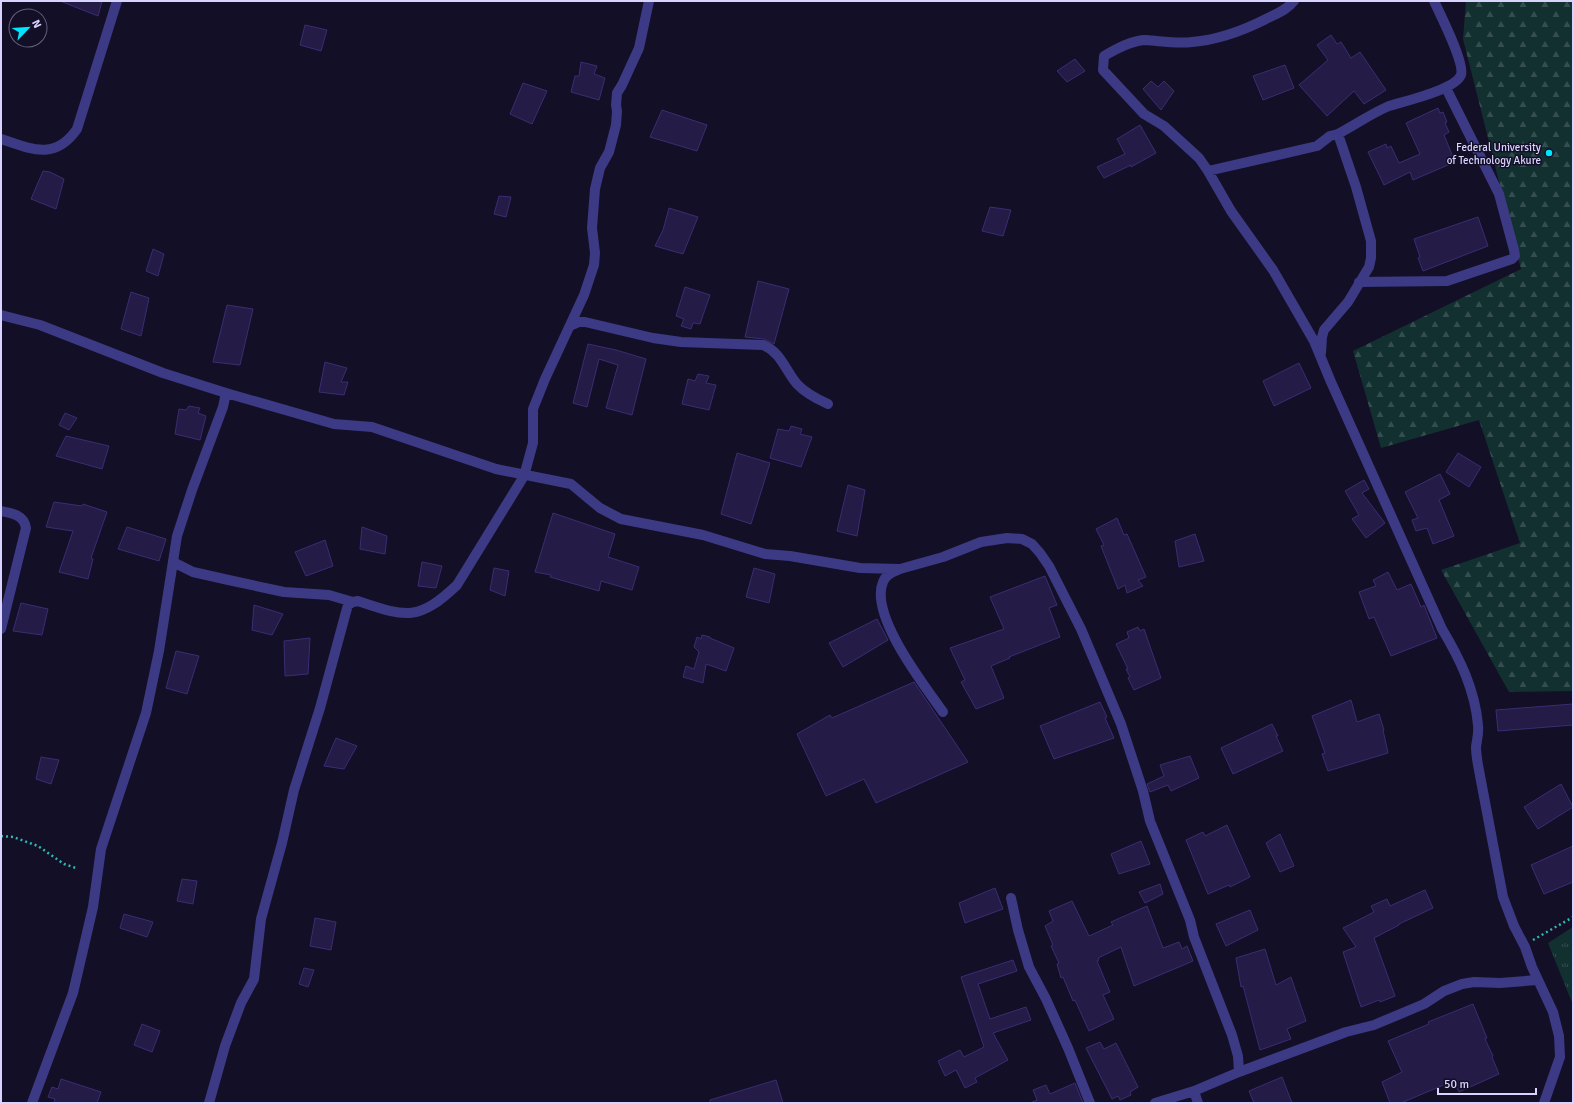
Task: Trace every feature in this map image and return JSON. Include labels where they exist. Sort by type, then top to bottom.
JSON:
[{"type":"street","points":[[1,139],[40,151],[56,147],[71,138],[77,129],[117,1]]},
{"type":"street","points":[[173,562],[193,572],[233,581],[284,592],[329,595],[353,602],[358,601],[391,612],[408,614],[421,612],[442,599],[457,585],[524,476],[533,443],[532,409],[584,295],[594,265],[595,253],[592,228],[595,189],[600,168],[609,152],[616,125],[617,93],[622,86],[639,48],[649,1]]},
{"type":"street","points":[[1294,1],[1289,8],[1257,24],[1217,38],[1191,42],[1144,40],[1116,49],[1104,56],[1103,70],[1144,114],[1164,126],[1199,158],[1231,211],[1273,270],[1314,341],[1442,629],[1459,659],[1467,678],[1477,715],[1479,727],[1476,748],[1478,765],[1503,897],[1514,926],[1525,947],[1553,1012],[1559,1036],[1560,1057],[1544,1103]]},
{"type":"street","points":[[1208,171],[1316,146],[1330,136],[1338,134],[1389,107],[1446,88],[1456,81],[1461,74],[1461,63],[1434,1]]},
{"type":"street","points":[[1359,282],[1447,281],[1512,259],[1515,256],[1499,194],[1446,88]]},
{"type":"street","points":[[1321,358],[1320,346],[1324,330],[1348,302],[1369,267],[1371,258],[1371,241],[1356,187],[1338,134]]},
{"type":"street","points":[[1,315],[40,325],[163,372],[226,393],[334,424],[372,427],[496,469],[524,476],[571,484],[600,508],[621,519],[703,535],[765,554],[790,556],[860,568],[900,568]]},
{"type":"street","points":[[570,326],[580,322],[585,322],[653,338],[681,342],[763,346],[770,348],[779,356],[798,386],[809,394],[828,404]]},
{"type":"street","points":[[32,1103],[73,993],[93,907],[101,849],[146,713],[159,651],[176,536],[223,407],[226,393]]},
{"type":"street","points":[[1,511],[14,514],[22,518],[26,528],[1,629]]},
{"type":"street","points":[[943,712],[908,663],[886,620],[880,595],[883,581],[889,574],[900,568],[942,557],[982,542],[1008,538],[1022,539],[1032,544],[1049,566],[1080,629],[1121,724],[1143,791],[1150,821],[1190,920],[1194,937],[1232,1035],[1238,1056],[1239,1072]]},
{"type":"street","points":[[209,1103],[225,1046],[241,1003],[254,979],[261,919],[282,843],[294,790],[330,675],[348,605],[353,602]]},
{"type":"street","points":[[1011,898],[1018,930],[1029,967],[1068,1048],[1090,1103]]},
{"type":"street","points":[[1155,1103],[1194,1091],[1239,1072],[1346,1032],[1374,1025],[1424,1004],[1444,991],[1462,984],[1474,982],[1494,983],[1538,980]]},
{"type":"street","points":[[1194,1091],[1198,1103]]},
{"type":"path","points":[[1,836],[13,837],[38,846],[64,864],[76,868]]},
{"type":"path","points":[[1525,947],[1537,937],[1573,917]]},
{"type":"green space","points":[[1466,1],[1573,1],[1573,691],[1509,692],[1441,570],[1520,543],[1479,420],[1381,448],[1353,351],[1521,269],[1463,39]]},
{"type":"green space","points":[[1573,927],[1573,1005],[1548,943]]},
{"type":"building","points":[[60,1],[102,1],[98,16]]},
{"type":"building","points":[[305,25],[327,30],[321,51],[300,45]]},
{"type":"building","points":[[1331,35],[1337,44],[1341,42],[1351,58],[1360,52],[1386,90],[1364,104],[1354,91],[1327,116],[1299,85],[1328,60],[1317,45]]},
{"type":"building","points":[[1075,59],[1085,71],[1067,82],[1057,71]]},
{"type":"building","points":[[581,62],[597,66],[594,74],[605,78],[599,100],[571,92],[575,76],[579,76]]},
{"type":"building","points":[[1285,65],[1294,88],[1263,100],[1253,76]]},
{"type":"building","points":[[1151,81],[1158,87],[1164,81],[1174,91],[1161,110],[1143,89]]},
{"type":"building","points":[[523,83],[547,91],[532,124],[510,114]]},
{"type":"building","points":[[1438,108],[1440,113],[1443,112],[1447,122],[1445,123],[1449,132],[1444,135],[1455,162],[1413,180],[1410,172],[1384,185],[1368,152],[1386,144],[1387,148],[1391,146],[1399,163],[1420,154],[1406,123]]},
{"type":"building","points":[[662,110],[707,125],[697,151],[650,137]]},
{"type":"building","points":[[1140,125],[1156,153],[1131,167],[1131,165],[1104,178],[1097,167],[1125,154],[1117,139]]},
{"type":"building","points":[[43,171],[50,172],[64,179],[56,209],[31,199]]},
{"type":"building","points":[[499,196],[511,197],[506,217],[494,214]]},
{"type":"building","points":[[990,207],[1011,210],[1003,236],[982,231]]},
{"type":"building","points":[[669,208],[698,217],[683,254],[655,246],[663,230]]},
{"type":"building","points":[[1478,217],[1488,246],[1423,271],[1418,258],[1420,257],[1414,239]]},
{"type":"building","points":[[153,249],[164,254],[158,276],[146,271]]},
{"type":"building","points":[[758,281],[789,289],[774,344],[764,339],[745,337]]},
{"type":"building","points":[[685,287],[710,295],[700,324],[693,323],[691,329],[681,326],[684,319],[676,316]]},
{"type":"building","points":[[131,292],[149,298],[141,336],[121,329]]},
{"type":"building","points":[[227,305],[253,309],[240,365],[213,362]]},
{"type":"building","points":[[588,344],[616,350],[646,359],[632,415],[606,408],[618,365],[599,359],[587,407],[573,403]]},
{"type":"building","points":[[325,362],[347,368],[341,382],[348,382],[344,395],[319,392]]},
{"type":"building","points":[[1299,363],[1311,388],[1274,406],[1263,381]]},
{"type":"building","points":[[698,374],[709,376],[706,383],[716,385],[709,410],[682,404],[688,379],[695,381]]},
{"type":"building","points":[[189,406],[200,408],[198,413],[206,416],[200,440],[175,434],[179,409],[186,410]]},
{"type":"building","points":[[65,413],[77,418],[69,430],[59,425]]},
{"type":"building","points":[[791,426],[802,429],[800,434],[812,437],[801,467],[770,458],[778,429],[789,431]]},
{"type":"building","points":[[66,436],[109,446],[102,469],[56,456]]},
{"type":"building","points":[[737,453],[770,463],[751,524],[721,514]]},
{"type":"building","points":[[1458,453],[1481,467],[1469,487],[1446,472]]},
{"type":"building","points":[[1440,474],[1450,494],[1439,500],[1454,536],[1433,544],[1427,528],[1416,531],[1412,520],[1418,518],[1405,492]]},
{"type":"building","points":[[1364,480],[1369,489],[1362,493],[1385,523],[1366,538],[1352,519],[1359,515],[1345,491]]},
{"type":"building","points":[[848,485],[865,490],[857,536],[837,531]]},
{"type":"building","points":[[54,502],[82,506],[83,504],[107,512],[91,558],[93,559],[88,579],[59,572],[73,531],[46,527]]},
{"type":"building","points":[[553,513],[615,534],[608,557],[639,567],[632,590],[601,581],[599,591],[550,577],[551,575],[535,572]]},
{"type":"building","points":[[1117,518],[1124,535],[1127,534],[1146,577],[1138,580],[1143,586],[1127,593],[1125,585],[1118,589],[1101,546],[1104,545],[1096,529]]},
{"type":"building","points":[[127,527],[166,539],[159,561],[118,549]]},
{"type":"building","points":[[362,527],[387,536],[385,554],[360,549]]},
{"type":"building","points":[[1195,534],[1204,561],[1179,567],[1175,541]]},
{"type":"building","points":[[325,540],[333,566],[306,576],[295,552]]},
{"type":"building","points":[[422,562],[442,566],[436,588],[418,586]]},
{"type":"building","points":[[494,568],[509,571],[505,596],[490,590]]},
{"type":"building","points":[[754,568],[775,574],[769,603],[746,597]]},
{"type":"building","points":[[1388,572],[1397,590],[1411,584],[1421,607],[1424,605],[1437,638],[1391,656],[1374,617],[1369,619],[1359,592],[1376,586],[1373,580]]},
{"type":"building","points":[[1045,576],[1057,605],[1049,608],[1060,637],[1009,657],[1010,658],[991,666],[1004,698],[976,709],[961,682],[965,680],[950,648],[1004,629],[990,597]]},
{"type":"building","points":[[21,603],[48,609],[42,635],[13,631]]},
{"type":"building","points":[[254,605],[283,614],[272,635],[252,630]]},
{"type":"building","points":[[877,619],[888,640],[843,667],[829,643]]},
{"type":"building","points":[[1138,627],[1140,631],[1144,629],[1161,678],[1134,690],[1128,678],[1130,677],[1126,669],[1128,669],[1116,644],[1129,638],[1127,632]]},
{"type":"building","points":[[702,635],[734,648],[726,671],[706,664],[703,683],[683,677],[686,666],[694,669],[699,652],[694,647],[697,637],[701,639]]},
{"type":"building","points":[[310,638],[308,674],[285,676],[284,641]]},
{"type":"building","points":[[176,651],[199,656],[187,694],[166,688]]},
{"type":"building","points":[[914,682],[968,762],[876,803],[864,779],[826,796],[797,734],[830,715],[832,718]]},
{"type":"building","points":[[1351,700],[1357,722],[1379,714],[1384,730],[1388,753],[1328,771],[1322,754],[1325,753],[1312,716]]},
{"type":"building","points":[[1100,702],[1114,738],[1054,759],[1040,726]]},
{"type":"building","points":[[1573,704],[1573,725],[1498,731],[1496,710]]},
{"type":"building","points":[[1272,724],[1283,751],[1233,774],[1221,748]]},
{"type":"building","points":[[336,738],[357,746],[344,769],[324,766]]},
{"type":"building","points":[[1190,756],[1199,778],[1171,791],[1168,785],[1150,792],[1147,784],[1164,776],[1160,765]]},
{"type":"building","points":[[41,757],[59,760],[51,784],[36,779]]},
{"type":"building","points":[[1561,784],[1573,807],[1538,829],[1524,807]]},
{"type":"building","points":[[1227,825],[1250,877],[1230,887],[1229,885],[1208,894],[1186,840],[1203,832],[1205,836]]},
{"type":"building","points":[[1280,834],[1294,866],[1280,872],[1266,843]]},
{"type":"building","points":[[1141,841],[1150,864],[1119,874],[1111,854]]},
{"type":"building","points":[[1573,846],[1573,882],[1544,894],[1531,865]]},
{"type":"building","points":[[182,879],[197,881],[193,904],[177,901]]},
{"type":"building","points":[[1160,884],[1163,894],[1145,903],[1139,892]]},
{"type":"building","points":[[995,888],[1003,909],[965,923],[959,903]]},
{"type":"building","points":[[1425,890],[1433,908],[1374,938],[1395,996],[1361,1007],[1343,952],[1356,947],[1343,928],[1374,912],[1371,906],[1387,899],[1390,906]]},
{"type":"building","points":[[1072,901],[1089,936],[1113,925],[1111,922],[1147,906],[1163,948],[1179,942],[1182,949],[1187,946],[1193,961],[1134,986],[1121,947],[1098,958],[1099,960],[1097,961],[1110,992],[1103,995],[1114,1019],[1089,1031],[1075,1000],[1073,1001],[1063,977],[1061,978],[1057,964],[1059,963],[1051,946],[1053,945],[1045,926],[1053,921],[1049,911]]},
{"type":"building","points":[[1250,910],[1258,930],[1226,946],[1216,924]]},
{"type":"building","points":[[124,914],[153,922],[147,937],[120,928]]},
{"type":"building","points":[[315,918],[336,922],[331,950],[310,946]]},
{"type":"building","points":[[1265,949],[1276,985],[1291,977],[1306,1021],[1287,1029],[1291,1039],[1260,1050],[1243,986],[1241,987],[1236,958]]},
{"type":"building","points":[[1013,960],[1017,971],[978,984],[990,1019],[1026,1007],[1031,1020],[993,1033],[1008,1060],[975,1078],[977,1082],[965,1088],[956,1070],[945,1076],[938,1061],[960,1050],[964,1057],[984,1047],[961,977]]},
{"type":"building","points":[[304,968],[314,970],[308,987],[299,984]]},
{"type":"building","points":[[1473,1004],[1487,1038],[1485,1039],[1499,1074],[1459,1092],[1453,1081],[1401,1103],[1390,1103],[1382,1082],[1402,1072],[1388,1041],[1429,1024],[1428,1022]]},
{"type":"building","points":[[142,1024],[160,1031],[152,1052],[134,1045]]},
{"type":"building","points":[[1100,1042],[1104,1049],[1116,1043],[1138,1087],[1130,1092],[1131,1095],[1120,1100],[1118,1096],[1112,1099],[1086,1048]]},
{"type":"building","points":[[1282,1077],[1292,1103],[1254,1103],[1249,1091]]},
{"type":"building","points":[[61,1079],[101,1092],[97,1103],[54,1103],[55,1099],[48,1097],[52,1087],[58,1089]]},
{"type":"building","points":[[776,1080],[783,1103],[710,1103],[710,1100]]},
{"type":"building","points":[[1075,1083],[1083,1103],[1030,1103],[1037,1100],[1033,1090],[1046,1085],[1050,1094]]},
{"type":"place","name":"Federal University of Technology Akure","points":[[1549,153]]}]
